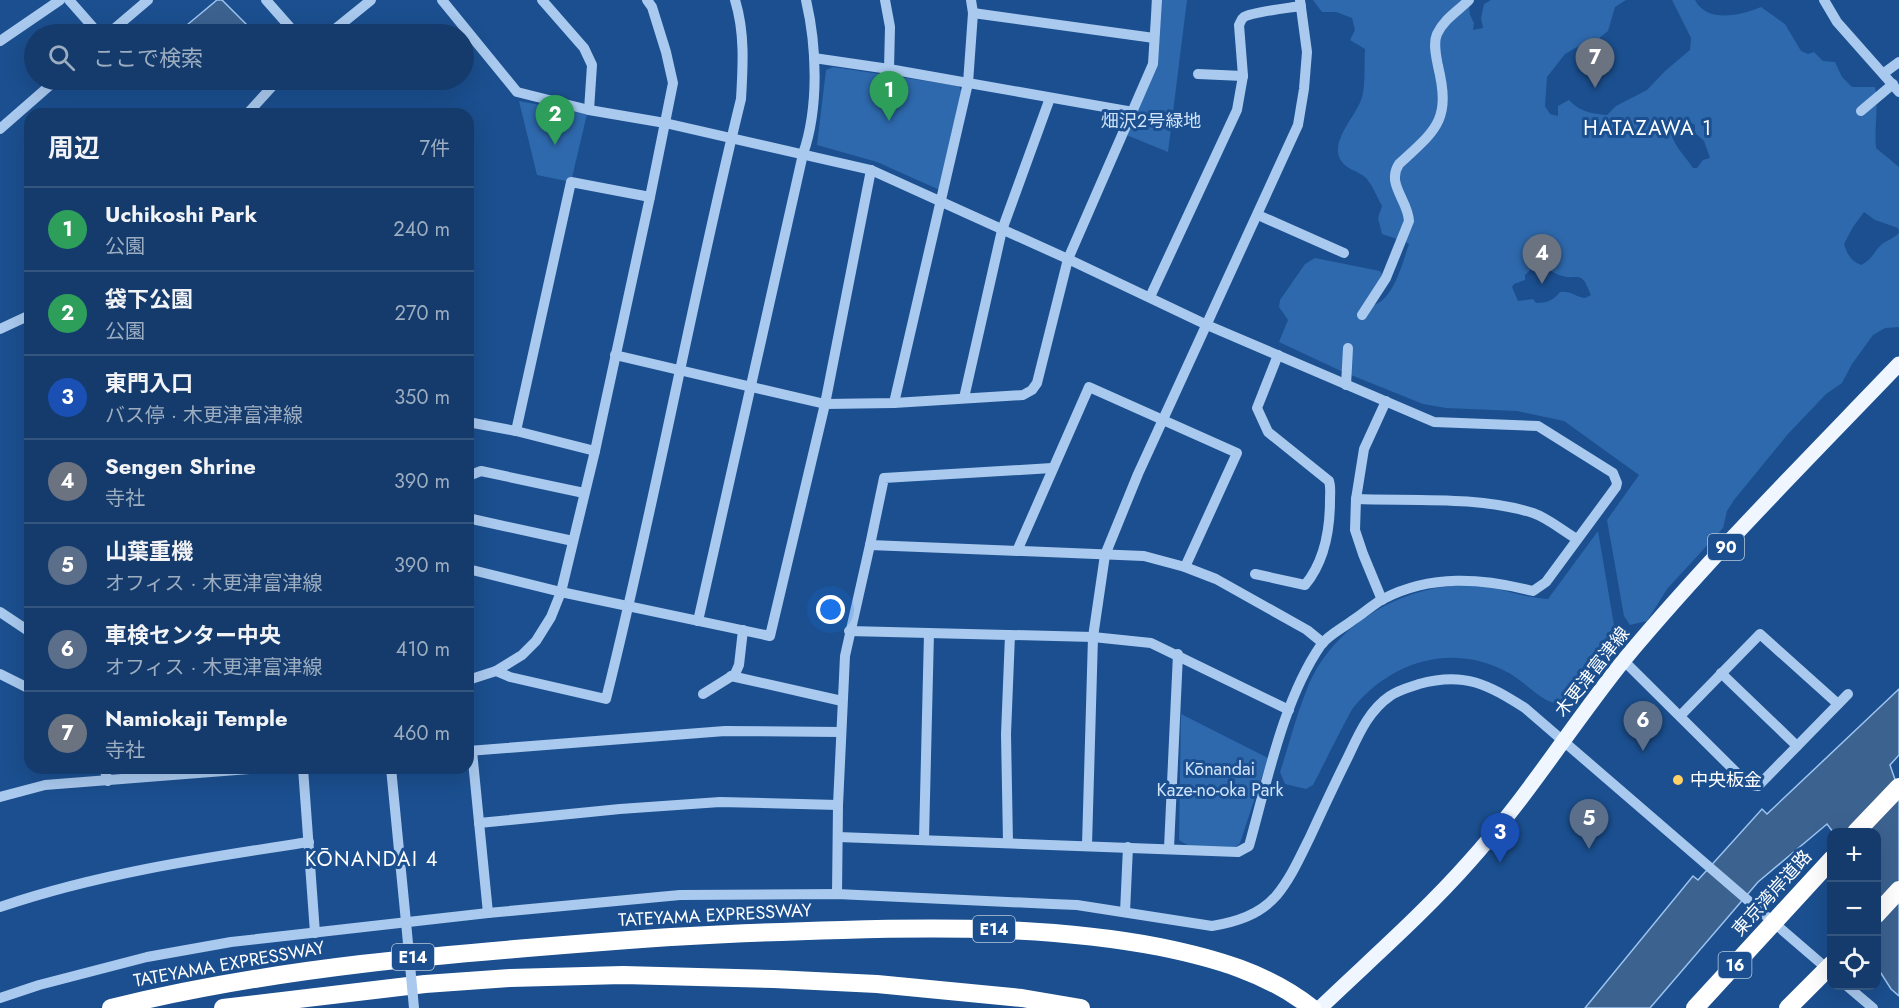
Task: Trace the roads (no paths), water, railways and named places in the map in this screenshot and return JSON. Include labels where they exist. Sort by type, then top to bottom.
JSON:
[{"type":"highway","points":[[1860,828],[1897,789]]},
{"type":"highway","name":"東京湾岸道路","points":[[1695,1008],[1827,864]]},
{"type":"highway","points":[[1881,910],[1899,890]]},
{"type":"highway","name":"TATEYAMA EXPRESSWAY","points":[[111,1008],[244,980],[437,954],[718,933],[898,928],[1011,929],[1084,935],[1187,953],[1263,978],[1292,993],[1312,1008]]},
{"type":"highway","points":[[1788,1008],[1827,971]]},
{"type":"highway","name":"E14","points":[[223,1008],[425,984],[510,978],[623,975],[877,984],[1022,998],[1081,1008]]},
{"type":"main road","name":"木更津富津線","points":[[1320,1008],[1428,905],[1470,861],[1624,661],[1768,500],[1899,364]]},
{"type":"street","points":[[0,40],[60,0]]},
{"type":"street","points":[[69,0],[90,24]]},
{"type":"street","points":[[120,24],[148,0]]},
{"type":"street","points":[[266,0],[287,24]]},
{"type":"street","points":[[341,24],[371,0]]},
{"type":"street","points":[[441,0],[461,24]]},
{"type":"street","points":[[542,0],[584,48],[592,65],[589,110]]},
{"type":"street","points":[[474,678],[496,671],[513,662],[536,641],[551,617],[561,592],[595,451],[673,83],[656,18],[647,0]]},
{"type":"street","points":[[496,671],[510,677],[606,699],[630,606],[679,370],[741,99],[743,53],[735,0]]},
{"type":"street","points":[[698,621],[803,154],[812,124],[814,58],[812,26],[806,0]]},
{"type":"street","points":[[885,0],[890,27],[889,69]]},
{"type":"street","points":[[894,403],[968,83],[973,13],[971,0]]},
{"type":"street","points":[[615,355],[752,385],[825,404],[894,403],[1023,395],[1032,390],[1037,383],[1068,259],[1153,64],[1157,0]]},
{"type":"street","points":[[1362,315],[1386,278],[1408,221],[1408,214],[1395,183],[1395,169],[1432,134],[1440,120],[1443,106],[1442,82],[1435,45],[1437,34],[1449,18],[1469,0]]},
{"type":"street","points":[[1824,0],[1838,22],[1896,88],[1861,111]]},
{"type":"street","points":[[1087,845],[1093,637],[1105,555],[1138,474],[1298,125],[1307,52],[1300,3],[1245,16],[1241,20],[1239,26],[1243,76],[1237,110],[1150,297]]},
{"type":"street","points":[[973,13],[1154,38]]},
{"type":"street","points":[[474,40],[517,92],[589,110],[665,123],[731,140],[871,170],[1207,325],[1434,422],[1538,426],[1613,473],[1616,486],[1546,582],[1533,591],[1482,581],[1459,580],[1414,586],[1382,600],[1323,643],[1307,668],[1289,710],[1248,846],[1238,852],[838,837]]},
{"type":"street","points":[[814,58],[1133,112]]},
{"type":"street","points":[[1884,73],[1899,62]]},
{"type":"street","points":[[1198,74],[1243,76]]},
{"type":"street","points":[[0,129],[45,90]]},
{"type":"street","points":[[252,108],[269,90]]},
{"type":"street","points":[[964,398],[1002,230],[1050,98]]},
{"type":"street","points":[[474,570],[561,592],[770,636],[825,404],[871,170]]},
{"type":"street","points":[[516,431],[571,182],[650,197]]},
{"type":"street","points":[[1258,215],[1344,253]]},
{"type":"street","points":[[0,329],[24,318]]},
{"type":"street","points":[[1346,385],[1348,348]]},
{"type":"street","points":[[1255,574],[1305,585],[1325,549],[1330,517],[1329,481],[1268,432],[1257,408],[1278,355]]},
{"type":"street","points":[[1017,551],[1089,387],[1237,453],[1185,567]]},
{"type":"street","points":[[1382,600],[1355,530],[1356,499],[1364,449],[1386,401]]},
{"type":"street","points":[[474,425],[516,431],[595,451]]},
{"type":"street","points":[[837,894],[840,732],[845,656],[884,478],[1052,468]]},
{"type":"street","points":[[474,474],[482,471],[584,493]]},
{"type":"street","points":[[1356,499],[1468,503],[1511,508],[1535,514],[1577,539]]},
{"type":"street","points":[[474,519],[573,541]]},
{"type":"street","points":[[870,545],[1144,556],[1185,567],[1216,579],[1307,630],[1323,643]]},
{"type":"street","points":[[0,612],[24,628]]},
{"type":"street","points":[[703,694],[735,674],[739,665],[743,630]]},
{"type":"street","points":[[849,631],[1093,637],[1151,643],[1178,654],[1289,710]]},
{"type":"street","points":[[924,839],[929,633]]},
{"type":"street","points":[[1680,716],[1761,634],[1838,704]]},
{"type":"street","points":[[1008,842],[1006,734],[1010,635]]},
{"type":"street","points":[[1169,848],[1178,654]]},
{"type":"street","points":[[1624,661],[1748,784],[1754,786],[1758,786],[1848,694]]},
{"type":"street","points":[[1721,673],[1797,746]]},
{"type":"street","points":[[0,674],[24,686]]},
{"type":"street","points":[[731,676],[842,701]]},
{"type":"street","points":[[0,998],[39,985],[147,957],[231,942],[488,913],[680,895],[837,894],[1077,905],[1212,926],[1231,923],[1259,910],[1275,897],[1292,873],[1358,735],[1368,719],[1390,695],[1433,680],[1449,679],[1462,679],[1483,684],[1525,708],[1827,966]]},
{"type":"street","points":[[474,751],[725,731],[840,732]]},
{"type":"street","points":[[106,774],[108,780]]},
{"type":"street","points":[[0,797],[45,785],[185,774]]},
{"type":"street","points":[[303,774],[315,933]]},
{"type":"street","points":[[392,774],[414,1008]]},
{"type":"street","points":[[473,774],[488,913]]},
{"type":"street","points":[[479,823],[720,802],[838,805]]},
{"type":"street","points":[[0,907],[88,881],[168,864],[309,842]]},
{"type":"street","points":[[1125,912],[1128,847]]},
{"type":"street","points":[[1852,990],[1873,1008]]},
{"type":"place","name":"Namiokaji Temple","points":[[1595,88]]},
{"type":"place","name":"Uchikoshi Park","points":[[889,121]]},
{"type":"place","name":"袋下公園","points":[[555,145]]},
{"type":"place","name":"Sengen Shrine","points":[[1542,284]]},
{"type":"place","name":"車検センター中央","points":[[1643,751]]},
{"type":"place","name":"中央板金","points":[[1678,780]]},
{"type":"place","name":"山葉重機","points":[[1589,849]]},
{"type":"place","name":"東門入口","points":[[1500,863]]},
{"type":"district","name":"HATAZAWA 1","points":[[1648,128]]},
{"type":"district","name":"KŌNANDAI 4","points":[[372,859]]},
{"type":"park label","name":"畑沢２号緑地","points":[[1151,121]]},
{"type":"park label","name":"Kōnandai Kaze-no-oka Park","points":[[1220,779]]}]
